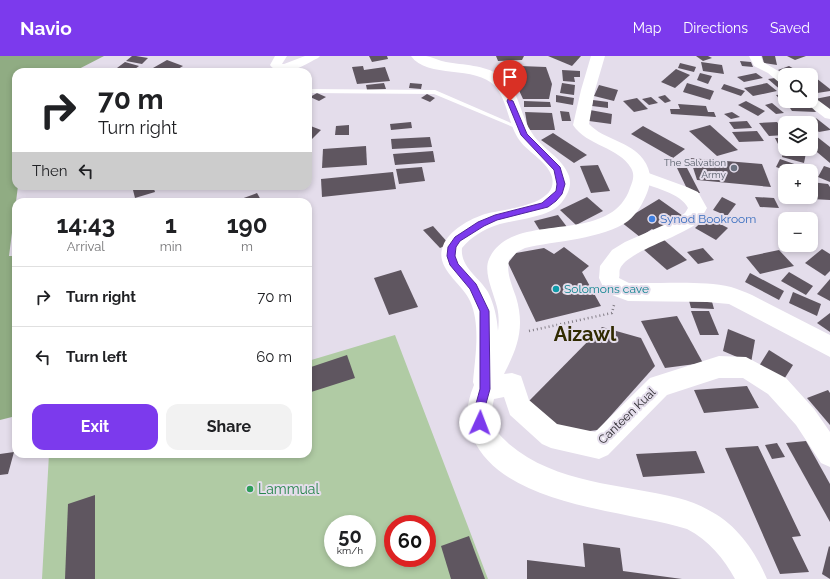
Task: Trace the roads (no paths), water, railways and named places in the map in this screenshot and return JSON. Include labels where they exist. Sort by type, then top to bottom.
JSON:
[{"type":"main road","points":[[418,56],[432,63],[484,74],[497,79],[530,143],[557,169],[561,184],[560,192],[554,199],[545,205],[495,218],[468,231],[457,239],[452,247],[451,256],[454,265],[473,286],[485,311],[485,389]]},
{"type":"main road","points":[[598,56],[588,90],[581,125],[589,133],[623,151],[635,160],[643,177],[633,203],[621,216],[612,221],[571,233],[525,240],[502,253],[498,262],[498,270],[510,317],[509,335],[505,348],[485,389],[479,411],[480,423],[485,436],[495,449],[516,466],[551,484],[689,515],[709,525],[728,542],[752,579]]},
{"type":"main road","points":[[643,177],[681,191],[692,197],[698,208],[697,213],[693,218],[615,258],[610,265],[610,282],[618,288],[642,293],[707,293],[731,296],[807,333],[830,347]]},
{"type":"main road","name":"Canteen Kual","points":[[485,389],[512,384],[520,407],[551,435],[599,446],[659,386],[719,367],[746,368],[777,386],[805,417],[830,454]]},
{"type":"street","points":[[281,56],[276,65],[278,68],[284,68],[314,56]]},
{"type":"street","points":[[755,56],[758,64],[778,76]]},
{"type":"street","points":[[818,106],[830,115]]},
{"type":"lane","points":[[312,91],[435,92],[522,129]]},
{"type":"place","name":"The Salvation Army","points":[[734,168]]},
{"type":"place","name":"Synod Bookroom","points":[[652,219]]},
{"type":"place","name":"Solomons cave","points":[[556,289]]},
{"type":"place","name":"Lammual","points":[[250,489]]},
{"type":"district","name":"Aizawl","points":[[585,334]]}]
